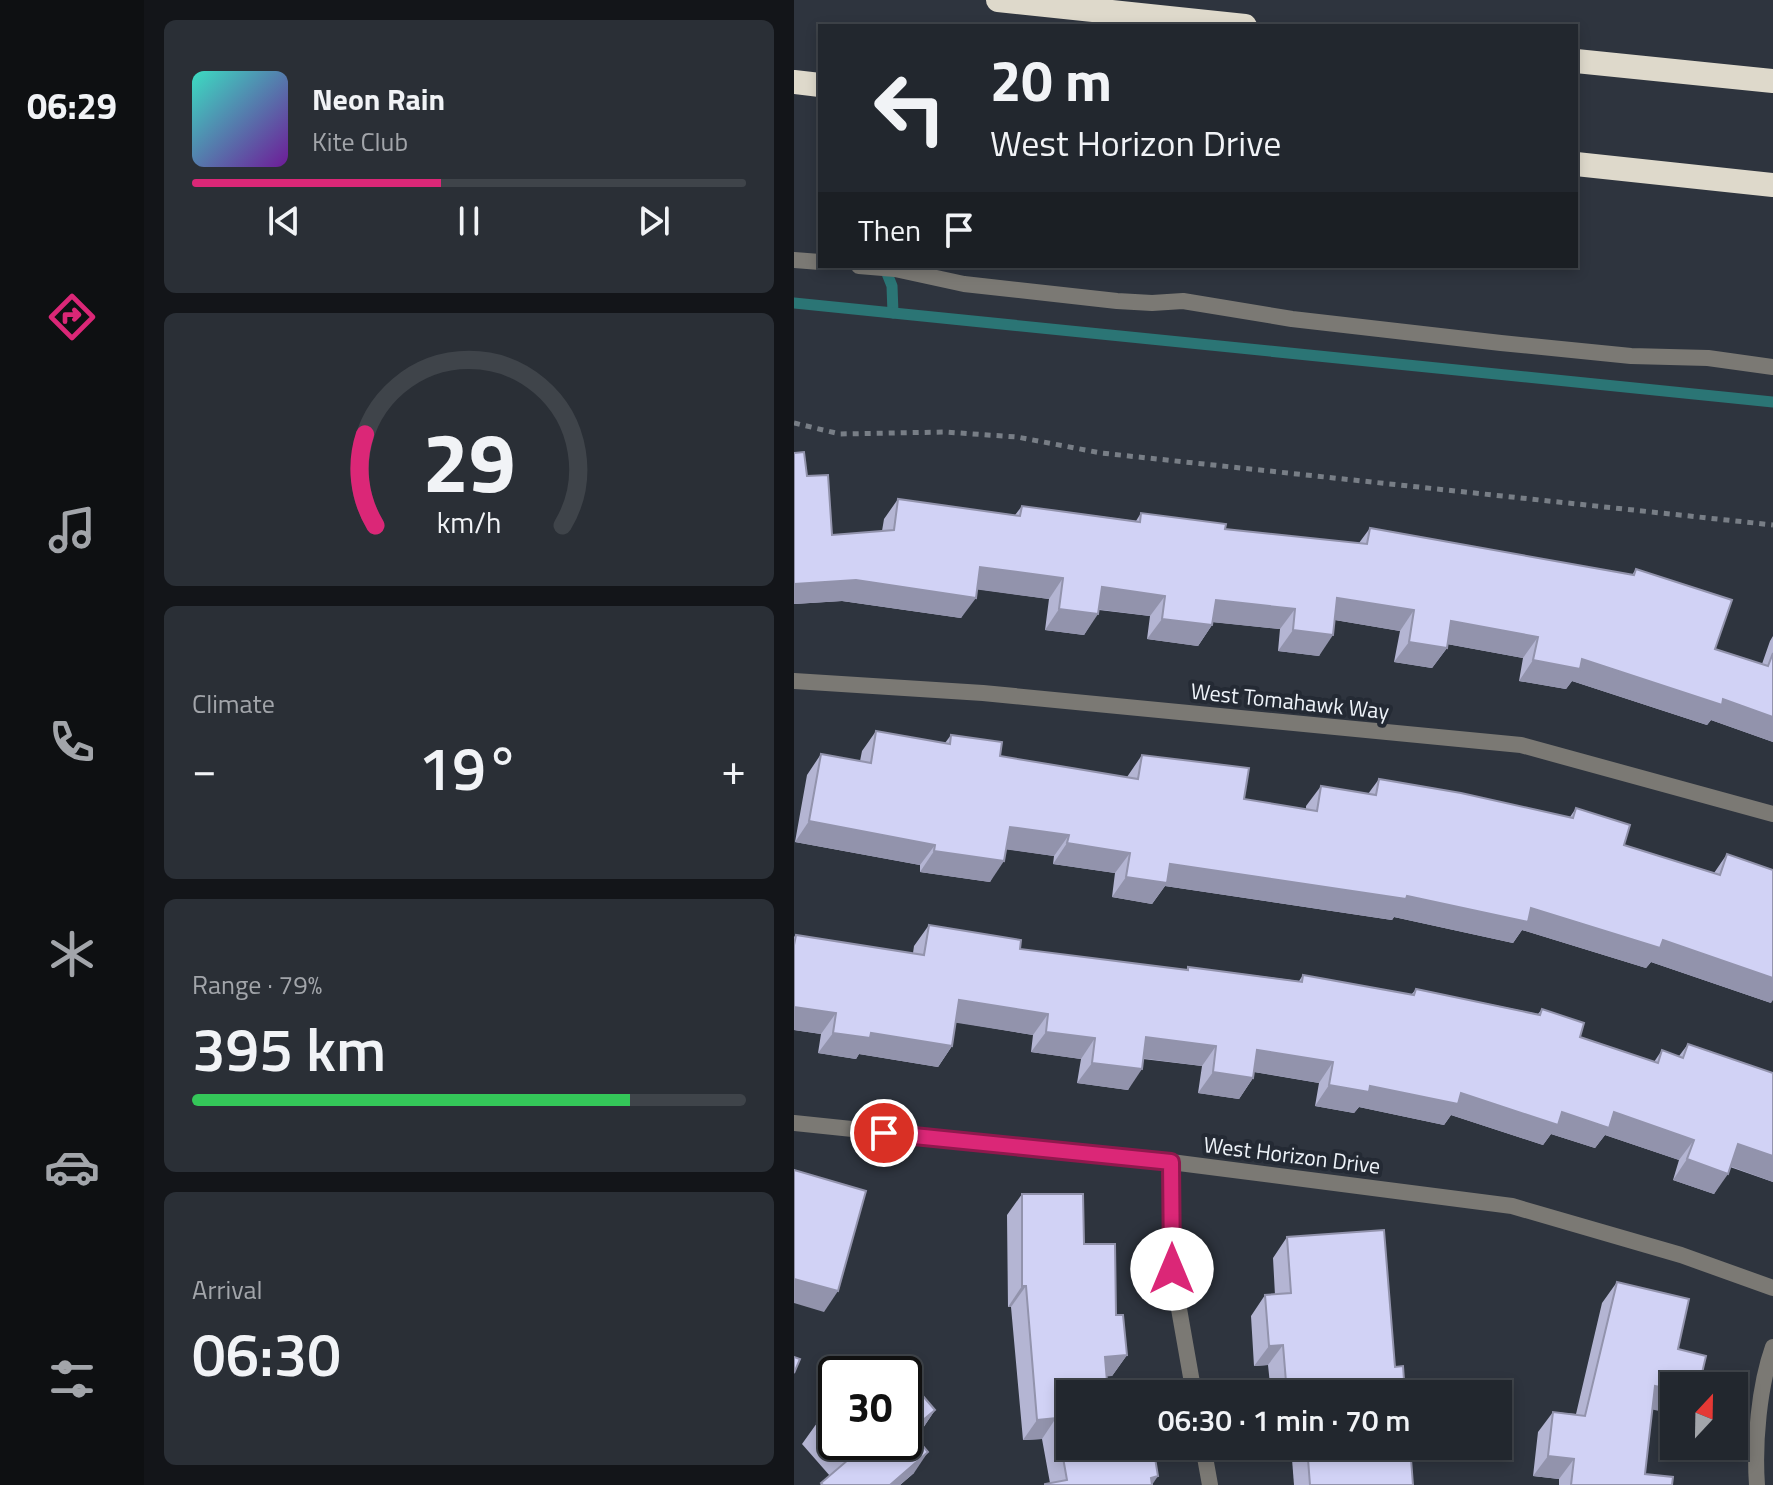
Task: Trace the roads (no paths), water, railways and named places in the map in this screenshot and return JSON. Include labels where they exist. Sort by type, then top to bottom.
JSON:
[{"type":"highway","points":[[998,0],[1226,24]]},
{"type":"highway","points":[[1578,61],[1773,81]]},
{"type":"highway","points":[[794,82],[818,85]]},
{"type":"highway","points":[[1578,164],[1773,185]]},
{"type":"street","points":[[794,260],[818,262]]},
{"type":"street","points":[[883,268],[964,284],[1140,302],[1183,301],[1292,319],[1486,342],[1631,356],[1708,358],[1773,367]]},
{"type":"street","name":"West Tomahawk Way","points":[[794,681],[983,693],[1521,745],[1773,814]]},
{"type":"street","name":"West Horizon Drive","points":[[794,1123],[1171,1162],[1512,1206],[1681,1255],[1773,1288]]},
{"type":"street","points":[[1171,1162],[1172,1269],[1192,1380]]},
{"type":"street","points":[[1757,1485],[1755,1463],[1766,1366],[1773,1347]]},
{"type":"street","points":[[1206,1460],[1210,1485]]},
{"type":"waterway","points":[[885,268],[892,286],[893,313]]},
{"type":"waterway","points":[[794,303],[1773,402]]}]
